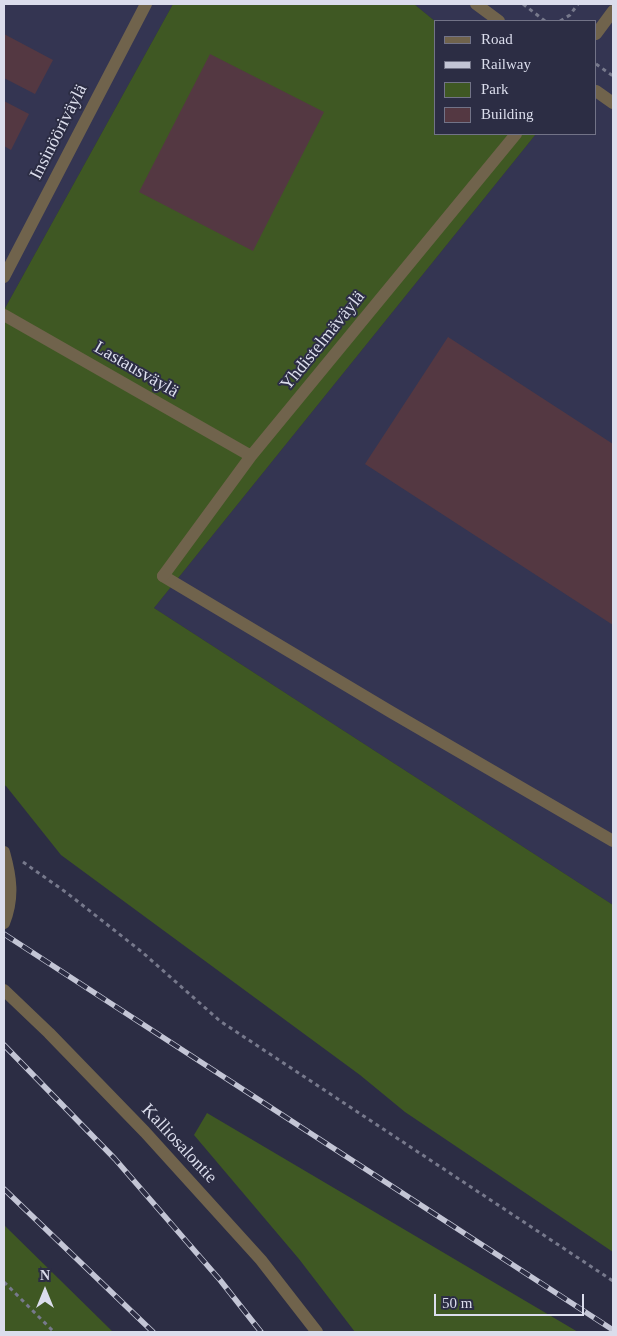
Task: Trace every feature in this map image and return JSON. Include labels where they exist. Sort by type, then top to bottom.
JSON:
[{"type":"street","name":"Insinööriväylä","points":[[4,277],[146,4]]},
{"type":"street","points":[[476,4],[498,20]]},
{"type":"street","points":[[597,33],[613,11]]},
{"type":"street","points":[[597,92],[613,103]]},
{"type":"street","name":"Yhdistelmäväylä","points":[[515,135],[251,456],[162,576],[613,841]]},
{"type":"street","name":"Lastausväylä","points":[[4,315],[251,456]]},
{"type":"street","points":[[4,852],[11,878],[8,911],[4,923]]},
{"type":"street","name":"Kalliosalontie","points":[[4,990],[49,1033],[145,1132],[261,1260],[317,1332]]},
{"type":"path","points":[[523,4],[544,20]]},
{"type":"path","points":[[562,20],[570,15],[578,4]]},
{"type":"path","points":[[597,65],[613,76]]},
{"type":"path","points":[[20,860],[68,893],[142,952],[220,1021],[613,1281]]},
{"type":"path","points":[[4,1282],[54,1332]]},
{"type":"shaded area","points":[[4,4],[173,4],[4,310]]},
{"type":"shaded area","points":[[414,4],[613,4],[613,905],[154,608],[535,135],[597,135],[597,20],[434,20]]},
{"type":"green space","points":[[173,4],[414,4],[434,20],[434,135],[535,135],[154,608],[613,905],[613,1252],[405,1112],[360,1075],[61,855],[4,785],[4,310]]},
{"type":"green space","points":[[207,1113],[578,1332],[355,1332],[299,1259],[194,1135]]},
{"type":"green space","points":[[4,1225],[113,1332],[4,1332]]},
{"type":"building","points":[[4,34],[53,60],[35,94],[4,78]]},
{"type":"building","points":[[210,54],[324,112],[253,251],[139,192]]},
{"type":"building","points":[[4,101],[29,114],[11,150],[4,146]]},
{"type":"building","points":[[448,337],[613,444],[613,625],[365,464]]},
{"type":"railway","points":[[4,934],[613,1330]]},
{"type":"railway","points":[[4,1045],[115,1159],[220,1280],[261,1332]]},
{"type":"railway","points":[[4,1189],[153,1332]]}]
